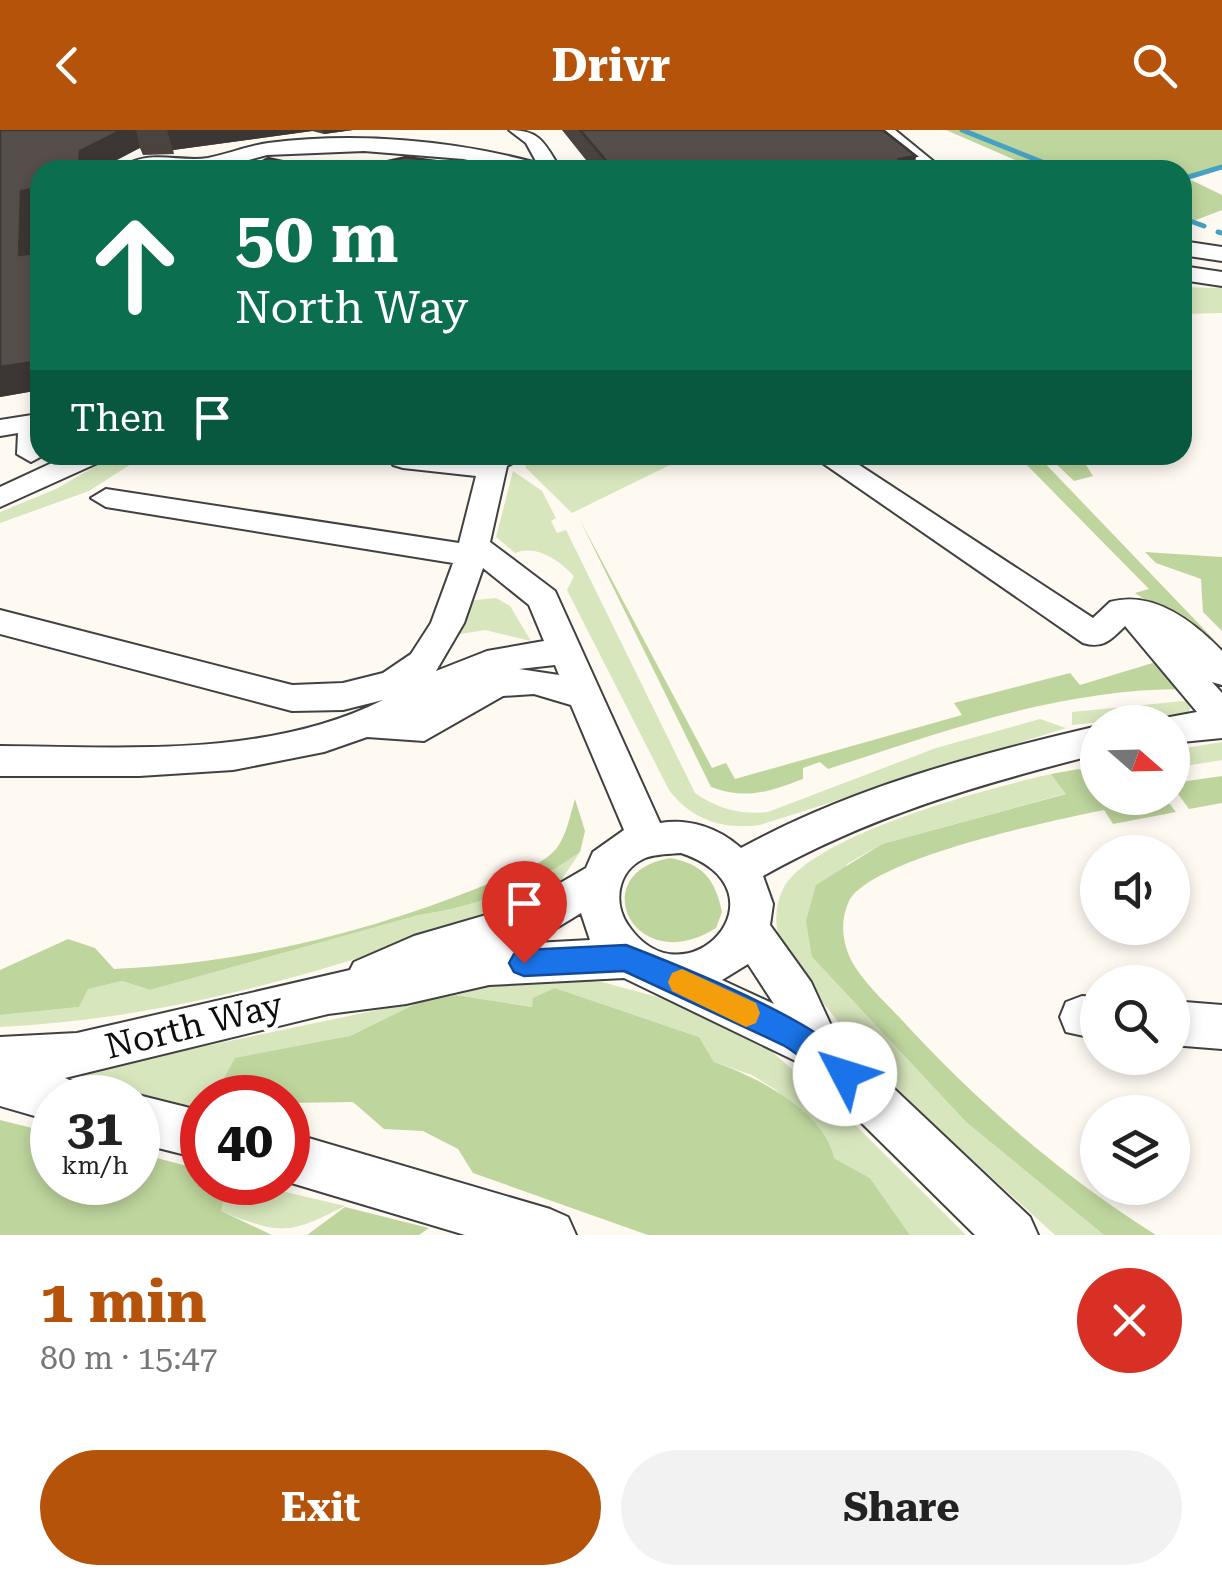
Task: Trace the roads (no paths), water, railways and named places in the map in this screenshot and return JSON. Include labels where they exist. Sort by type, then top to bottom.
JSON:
[{"type":"street","points":[[518,130],[534,139],[546,160]]},
{"type":"street","points":[[883,130],[921,160]]},
{"type":"street","points":[[237,160],[303,148],[426,145],[465,132]]},
{"type":"street","points":[[426,145],[473,160]]},
{"type":"street","points":[[303,148],[305,160]]},
{"type":"street","points":[[424,160],[473,160]]},
{"type":"street","points":[[1192,248],[1222,254]]},
{"type":"street","points":[[1192,274],[1222,279]]},
{"type":"street","points":[[0,428],[30,422]]},
{"type":"street","points":[[0,498],[71,465]]},
{"type":"street","points":[[394,710],[436,645],[473,550],[497,465]]},
{"type":"street","points":[[840,465],[1095,635],[1122,610],[1132,613],[1222,720],[1190,726]]},
{"type":"street","points":[[106,498],[434,552],[473,550],[544,599],[647,838]]},
{"type":"street","points":[[1126,593],[1192,641],[1222,672]]},
{"type":"street","points":[[0,622],[292,698],[394,710],[476,667],[512,656],[566,652]]},
{"type":"street","points":[[0,761],[185,761],[276,746],[496,683],[534,681],[584,696]]},
{"type":"street","points":[[739,869],[821,825],[902,795],[1000,764],[1080,744]]},
{"type":"street","points":[[647,838],[698,840],[728,857],[739,869],[751,898],[748,928],[738,945],[705,968],[643,965],[605,936],[595,909],[598,881],[626,848],[647,838]]},
{"type":"street","name":"North Way","points":[[328,993],[414,956],[535,920],[598,881]]},
{"type":"street","name":"North Way","points":[[748,928],[795,997],[818,1048]]},
{"type":"street","name":"North Way","points":[[0,1060],[76,1055],[328,993],[406,984],[490,965],[643,965],[818,1048],[1012,1235]]},
{"type":"street","points":[[1190,1024],[1222,1026]]},
{"type":"street","points":[[0,1084],[30,1092]]},
{"type":"street","points":[[310,1164],[550,1235]]},
{"type":"waterway","points":[[962,130],[1037,160]]},
{"type":"waterway","points":[[1192,176],[1222,167]]},
{"type":"waterway","points":[[1192,222],[1204,226]]},
{"type":"waterway","points":[[1218,232],[1222,233]]}]
